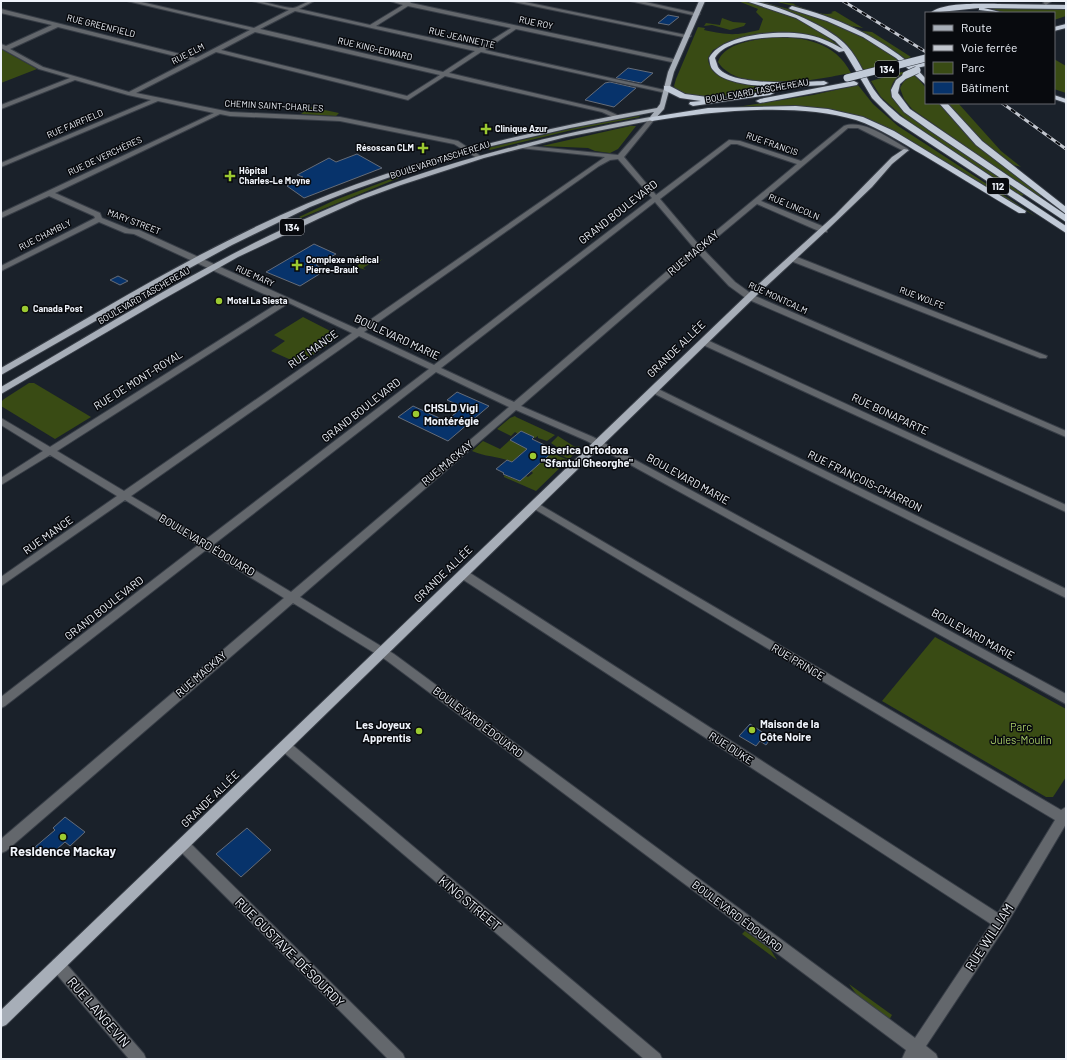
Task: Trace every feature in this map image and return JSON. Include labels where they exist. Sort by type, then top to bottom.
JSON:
[{"type":"highway","points":[[749,1],[788,14],[827,33],[845,47],[856,67]]},
{"type":"highway","points":[[766,1],[821,17],[864,36],[901,59],[925,82]]},
{"type":"highway","points":[[936,12],[954,5],[980,3],[1066,7]]},
{"type":"highway","points":[[957,12],[973,9],[994,12]]},
{"type":"highway","points":[[1055,23],[1066,20]]},
{"type":"highway","points":[[1055,29],[1066,26]]},
{"type":"highway","points":[[824,83],[770,85],[745,82],[720,72],[713,66],[712,58],[720,49],[742,40],[769,35],[790,35],[812,38],[832,46],[843,53],[856,67]]},
{"type":"highway","name":"BOULEVARD TASCHEREAU","points":[[684,105],[791,90],[863,75],[925,58]]},
{"type":"highway","name":"BOULEVARD TASCHEREAU","points":[[652,118],[798,95],[925,65]]},
{"type":"highway","points":[[925,66],[906,75],[897,82],[895,89],[896,96],[904,107],[929,126],[1066,220]]},
{"type":"highway","name":"112","points":[[856,67],[876,98],[899,120],[1066,230]]},
{"type":"highway","points":[[667,90],[687,97],[715,100]]},
{"type":"highway","points":[[1055,92],[1066,96]]},
{"type":"highway","points":[[1055,97],[1066,101]]},
{"type":"highway","points":[[944,104],[979,143],[1066,212]]},
{"type":"highway","name":"BOULEVARD TASCHEREAU","points":[[661,109],[672,107]]},
{"type":"highway","points":[[701,111],[785,107],[814,109],[838,114],[882,128],[1066,236]]},
{"type":"highway","points":[[906,150],[945,166]]},
{"type":"main road","points":[[652,118],[661,109],[676,61],[702,1]]},
{"type":"main road","name":"BOULEVARD TASCHEREAU","points":[[1,372],[198,260],[250,233],[322,200],[410,168],[469,150],[537,132],[615,116],[661,109]]},
{"type":"main road","name":"BOULEVARD TASCHEREAU","points":[[1,391],[214,268],[270,238],[330,210],[402,182],[479,157],[520,146],[652,118]]},
{"type":"main road","name":"GRANDE ALLÉE","points":[[1,1020],[383,653],[750,297],[794,259],[866,189],[898,155],[906,150]]},
{"type":"street","name":"RUE KING-EDWARD","points":[[130,1],[604,111],[615,116]]},
{"type":"street","name":"RUE JEANNETTE","points":[[255,1],[479,51],[667,90]]},
{"type":"street","name":"RUE ELM","points":[[130,94],[311,1]]},
{"type":"street","name":"RUE ROY","points":[[393,1],[514,28],[676,61]]},
{"type":"street","points":[[370,27],[413,1]]},
{"type":"street","points":[[512,1],[688,36]]},
{"type":"street","points":[[633,1],[697,14]]},
{"type":"street","name":"RUE GREENFIELD","points":[[1,10],[197,60]]},
{"type":"street","points":[[4,47],[58,25]]},
{"type":"street","points":[[216,50],[408,98],[514,28]]},
{"type":"street","name":"CHEMIN SAINT-CHARLES","points":[[4,47],[41,68],[130,94],[218,113],[258,116],[332,118],[452,141],[479,157]]},
{"type":"street","points":[[1,106],[74,78]]},
{"type":"street","name":"RUE FAIRFIELD","points":[[1,165],[156,100]]},
{"type":"street","name":"RUE DE VERCHÈRES","points":[[1,216],[218,113]]},
{"type":"street","points":[[520,146],[620,157],[652,118]]},
{"type":"street","name":"RUE MACKAY","points":[[1,847],[291,596],[698,248],[800,163],[846,127],[852,125],[860,126],[906,150]]},
{"type":"street","name":"GRAND BOULEVARD","points":[[1,703],[729,142],[738,142]]},
{"type":"street","name":"RUE FRANCIS","points":[[738,142],[800,163]]},
{"type":"street","name":"RUE MONTCALM","points":[[620,157],[698,248],[732,284],[750,297],[1066,434]]},
{"type":"street","name":"RUE MANCE","points":[[1,582],[597,165],[608,158],[620,157]]},
{"type":"street","name":"MARY STREET","points":[[49,193],[97,215],[99,219],[128,232],[136,232],[214,268]]},
{"type":"street","name":"RUE LINCOLN","points":[[756,201],[824,230]]},
{"type":"street","name":"RUE CHAMBLY","points":[[1,269],[99,219]]},
{"type":"street","name":"RUE WOLFE","points":[[794,259],[1043,356]]},
{"type":"street","name":"RUE MARY","points":[[214,268],[267,292],[289,300]]},
{"type":"street","name":"BOULEVARD MARIE","points":[[289,300],[598,444],[1066,699]]},
{"type":"street","name":"RUE DE MONT-ROYAL","points":[[1,482],[289,300]]},
{"type":"street","name":"RUE BONAPARTE","points":[[704,342],[1066,509]]},
{"type":"street","name":"RUE FRANÇOIS-CHARRON","points":[[654,390],[1066,594]]},
{"type":"street","name":"BOULEVARD ÉDOUARD","points":[[1,421],[383,653],[912,1053],[931,1059]]},
{"type":"street","name":"RUE PRINCE","points":[[534,505],[1064,815]]},
{"type":"street","name":"RUE DUKE","points":[[463,574],[1000,922]]},
{"type":"street","name":"KING STREET","points":[[285,746],[655,1059]]},
{"type":"street","name":"RUE WILLIAM","points":[[912,1053],[1000,922],[1064,815]]},
{"type":"street","name":"RUE GUSTAVE-DÉSOURDY","points":[[183,845],[398,1059]]},
{"type":"street","name":"RUE LANGEVIN","points":[[58,965],[139,1059]]},
{"type":"green space","points":[[738,1],[763,5],[792,16],[818,31],[839,46],[825,40],[790,33],[726,44],[713,50],[708,58],[709,64],[719,74],[734,81],[750,85],[788,87],[707,98],[691,97],[676,90],[674,86],[676,79],[698,27],[705,28],[704,30],[732,34],[759,30],[763,19],[756,12],[758,9]]},
{"type":"green space","points":[[753,1],[810,15],[841,27],[871,42],[899,60],[864,70],[842,42],[777,8]]},
{"type":"green space","points":[[774,1],[795,4],[794,5],[824,14],[833,13],[831,12],[835,11],[863,28],[851,26],[862,31],[872,32],[911,57],[906,59],[875,39],[843,23],[791,5]]},
{"type":"green space","points":[[980,4],[1066,8],[1066,16],[1055,20],[1055,12],[1000,12],[978,8],[939,12],[945,9]]},
{"type":"green space","points":[[722,18],[733,22],[746,23],[744,26],[730,30],[712,25],[704,26],[706,23],[720,25]]},
{"type":"green space","points":[[773,37],[796,38],[818,43],[837,54],[851,73],[801,81],[761,82],[744,79],[729,72],[718,62],[721,55],[734,46],[741,43]]},
{"type":"green space","points":[[1,49],[37,69],[1,83]]},
{"type":"green space","points":[[1055,60],[1066,66],[1066,93],[1055,89]]},
{"type":"green space","points":[[902,72],[904,73],[894,81],[891,89],[894,98],[901,108],[1024,195],[1021,196],[911,124],[881,97],[871,81]]},
{"type":"green space","points":[[914,74],[925,87],[925,104],[940,104],[979,146],[1042,196],[1038,197],[912,109],[904,99],[900,88],[904,81]]},
{"type":"green space","points":[[858,85],[873,104],[898,126],[1037,217],[876,124],[800,107],[737,107],[813,95]]},
{"type":"green space","points":[[949,104],[959,104],[1001,151],[1021,167],[1002,158],[972,130]]},
{"type":"green space","points":[[310,107],[339,113],[336,116],[301,114],[306,110],[311,109]]},
{"type":"green space","points":[[640,117],[572,130],[490,150],[488,148],[582,126]]},
{"type":"green space","points":[[630,126],[636,126],[618,149],[610,153],[595,151],[588,148],[542,146]]},
{"type":"green space","points":[[396,177],[399,178],[301,218],[299,217],[335,200]]},
{"type":"green space","points":[[363,255],[378,261],[383,259],[378,262],[374,261],[363,268],[366,270],[356,267],[361,262],[358,258]]},
{"type":"green space","points":[[303,317],[340,336],[300,364],[271,351],[285,341],[274,335]]},
{"type":"green space","points":[[29,383],[34,383],[91,417],[55,439],[1,406],[1,402],[4,399]]},
{"type":"green space","points":[[515,416],[555,435],[547,441],[538,438],[538,436],[535,438],[521,431],[518,434],[515,432],[511,436],[497,429],[510,418]]},
{"type":"green space","points":[[558,436],[575,447],[579,446],[580,449],[569,459],[556,453],[560,449],[551,443]]},
{"type":"green space","points":[[510,440],[520,445],[531,445],[512,462],[472,451],[483,441],[500,449]]},
{"type":"green space","points":[[552,453],[568,460],[536,491],[504,477],[504,475],[519,481],[526,476],[528,477],[533,473],[531,471]]},
{"type":"green space","name":"Parc Jules-Moulin","points":[[935,637],[1066,709],[1066,777],[1053,797],[1046,797],[882,701]]},
{"type":"green space","points":[[745,931],[770,949],[777,960],[742,934]]},
{"type":"green space","points":[[849,984],[892,1015],[889,1020],[857,995]]},
{"type":"building","points":[[668,15],[679,17],[669,25],[658,23]]},
{"type":"building","points":[[628,68],[653,73],[641,83],[616,78]]},
{"type":"building","points":[[610,82],[636,88],[614,107],[585,100],[605,83]]},
{"type":"building","points":[[357,154],[382,168],[304,198],[287,186],[303,177],[297,175],[329,158],[336,162]]},
{"type":"building","name":"Complexe médical Pierre-Brault","points":[[314,244],[336,254],[316,265],[326,270],[300,286],[266,272]]},
{"type":"building","points":[[118,276],[128,281],[120,285],[110,280]]},
{"type":"building","name":"CHSLD Vigi Montérégie","points":[[457,392],[489,406],[448,441],[398,417],[413,406],[446,421],[463,407],[447,400]]},
{"type":"building","name":"Biserica Ortodoxa \"Sfantul Gheorghe\"","points":[[521,431],[534,437],[532,439],[555,450],[520,481],[503,474],[504,473],[496,469],[507,460],[512,462],[527,449],[510,440]]},
{"type":"building","name":"Maison de la Côte Noire","points":[[750,724],[771,738],[766,745],[760,741],[756,746],[739,736]]},
{"type":"building","name":"Residence Mackay","points":[[65,817],[85,832],[70,846],[65,842],[48,857],[35,847],[55,830],[53,828]]},
{"type":"building","points":[[247,828],[271,850],[241,877],[216,854]]},
{"type":"railway","points":[[843,1],[925,51]]},
{"type":"railway","points":[[1003,104],[1066,149]]},
{"type":"place","name":"Clinique Azur","points":[[486,129]]},
{"type":"place","name":"Résoscan CLM","points":[[423,148]]},
{"type":"place","name":"Hôpital Charles-Le Moyne","points":[[230,176]]},
{"type":"place","name":"Complexe médical Pierre-Brault","points":[[297,265]]},
{"type":"place","name":"Motel La Siesta","points":[[219,301]]},
{"type":"place","name":"Canada Post","points":[[25,309]]},
{"type":"place","name":"CHSLD Vigi Montérégie","points":[[416,414]]},
{"type":"place","name":"Biserica Ortodoxa \"Sfantul Gheorghe\"","points":[[533,456]]},
{"type":"place","name":"Maison de la Côte Noire","points":[[752,730]]},
{"type":"place","name":"Les Joyeux Apprentis","points":[[419,731]]},
{"type":"place","name":"Residence Mackay","points":[[63,837]]}]
